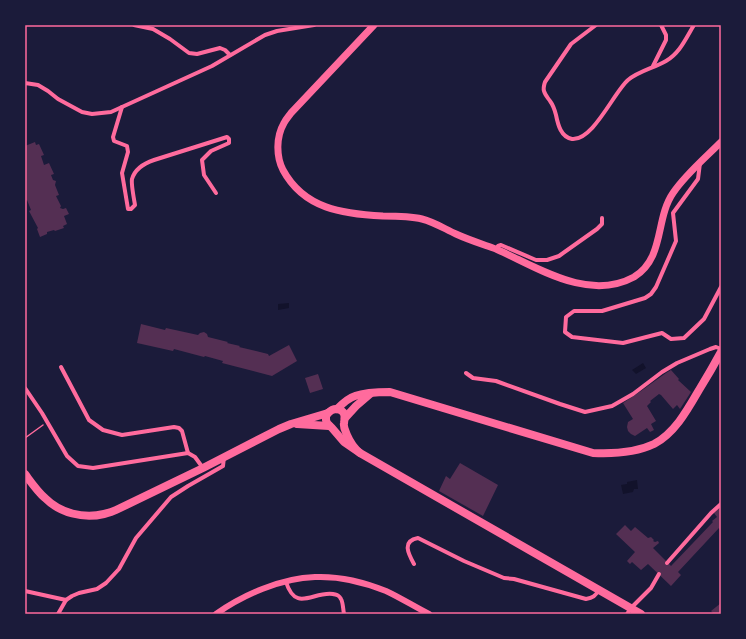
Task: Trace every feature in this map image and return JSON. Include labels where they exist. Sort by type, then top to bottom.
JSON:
[{"type":"main road","points":[[374,25],[291,113],[283,124],[279,136],[278,149],[280,164],[293,185],[302,194],[314,202],[334,210],[363,215],[412,217],[423,219],[560,279],[596,285],[610,285],[634,276],[644,268],[652,258],[672,194],[700,162],[721,142]]},
{"type":"main road","points":[[25,474],[41,495],[62,510],[79,515],[90,516],[103,514],[116,510],[291,424],[333,409],[337,409],[350,398],[372,393],[390,392],[593,453],[618,454],[644,448],[655,443],[667,434],[689,408],[721,352]]},
{"type":"main road","points":[[291,424],[338,428],[356,406],[372,393]]},
{"type":"main road","points":[[337,409],[342,411],[349,440],[360,453]]},
{"type":"main road","points":[[328,412],[326,416],[327,423],[344,442],[360,453],[611,597],[630,612],[641,614]]},
{"type":"street","points":[[134,25],[153,29],[189,53],[197,54],[220,48],[225,50],[230,55]]},
{"type":"street","points":[[25,83],[38,85],[58,99],[82,112],[92,114],[111,112],[212,66],[265,35],[277,31],[314,25]]},
{"type":"street","points":[[596,25],[571,44],[543,86],[544,93],[552,103],[560,130],[565,136],[570,138],[575,139],[587,133],[601,118],[622,86],[633,76],[667,60],[676,53],[694,25]]},
{"type":"street","points":[[654,66],[666,40],[666,35],[661,25]]},
{"type":"street","points":[[122,107],[113,137],[114,141],[126,146],[128,152],[122,173],[128,209],[131,209],[135,205],[132,180],[135,173],[143,164],[227,137],[229,142],[210,151],[202,160],[204,175],[216,194]]},
{"type":"street","points":[[700,162],[698,179],[673,213],[676,241],[656,287],[651,294],[645,298],[602,311],[574,311],[566,317],[565,332],[572,337],[623,343],[662,332],[671,339],[684,338],[704,319],[721,287]]},
{"type":"street","points":[[496,250],[498,246],[501,245],[536,260],[547,260],[559,256],[597,229],[602,224],[602,218]]},
{"type":"street","points":[[466,373],[473,378],[496,381],[585,412],[612,406],[633,394],[662,372],[677,363],[716,347],[721,349]]},
{"type":"street","points":[[61,367],[89,420],[103,430],[122,435],[174,427],[179,428],[182,431],[188,453]]},
{"type":"street","points":[[25,388],[42,412],[67,456],[78,466],[93,468],[188,453],[195,457],[203,468]]},
{"type":"street","points":[[58,614],[66,600],[72,596],[97,589],[106,583],[119,568],[136,538],[171,497],[223,466],[224,457]]},
{"type":"street","points":[[667,563],[711,512],[721,504]]},
{"type":"street","points":[[414,564],[407,548],[413,540],[418,538],[464,561],[504,578],[514,579],[586,599],[594,597],[599,590]]},
{"type":"street","points":[[630,612],[651,588],[659,574]]},
{"type":"street","points":[[216,614],[236,601],[253,593],[300,578],[314,577],[330,577],[362,583],[385,591],[430,614]]},
{"type":"street","points":[[286,582],[290,591],[298,598],[305,599],[328,593],[338,595],[342,599],[344,614]]},
{"type":"street","points":[[25,591],[66,600]]},
{"type":"path","points":[[25,438],[47,422]]},
{"type":"shaded area","points":[[289,303],[289,308],[278,310],[278,304]]},
{"type":"shaded area","points":[[643,363],[646,368],[636,374],[632,370]]},
{"type":"shaded area","points":[[637,480],[638,489],[634,489],[633,492],[623,494],[621,485]]},
{"type":"building","points":[[35,142],[36,145],[39,144],[44,155],[41,156],[44,165],[49,163],[54,174],[51,175],[53,180],[56,181],[55,185],[59,195],[56,196],[61,206],[60,208],[66,208],[69,214],[64,216],[67,224],[63,226],[64,228],[47,232],[47,234],[40,237],[38,228],[29,211],[31,210],[27,200],[25,201],[25,146]]},
{"type":"building","points":[[141,324],[165,330],[166,328],[198,335],[204,332],[208,337],[268,354],[269,356],[289,345],[297,361],[272,376],[222,363],[223,361],[205,356],[137,343]]},
{"type":"building","points":[[671,370],[679,379],[678,380],[691,392],[680,409],[677,405],[673,409],[659,394],[650,401],[651,402],[647,406],[656,421],[651,424],[654,430],[650,432],[647,428],[635,436],[631,434],[627,427],[628,422],[633,419],[623,403]]},
{"type":"building","points":[[318,374],[323,389],[310,393],[305,378]]},
{"type":"building","points":[[460,463],[498,485],[483,516],[439,491],[446,476],[450,479]]},
{"type":"building","points":[[721,507],[721,531],[719,528],[678,572],[681,575],[671,586],[648,564],[641,570],[632,562],[630,564],[627,561],[635,552],[616,534],[625,525],[631,531],[635,527],[648,538],[651,537],[655,542],[658,541],[659,543],[653,548],[671,566],[713,522],[712,521],[717,517],[714,513]]},
{"type":"building","points":[[721,603],[721,614],[714,614],[711,611]]}]
